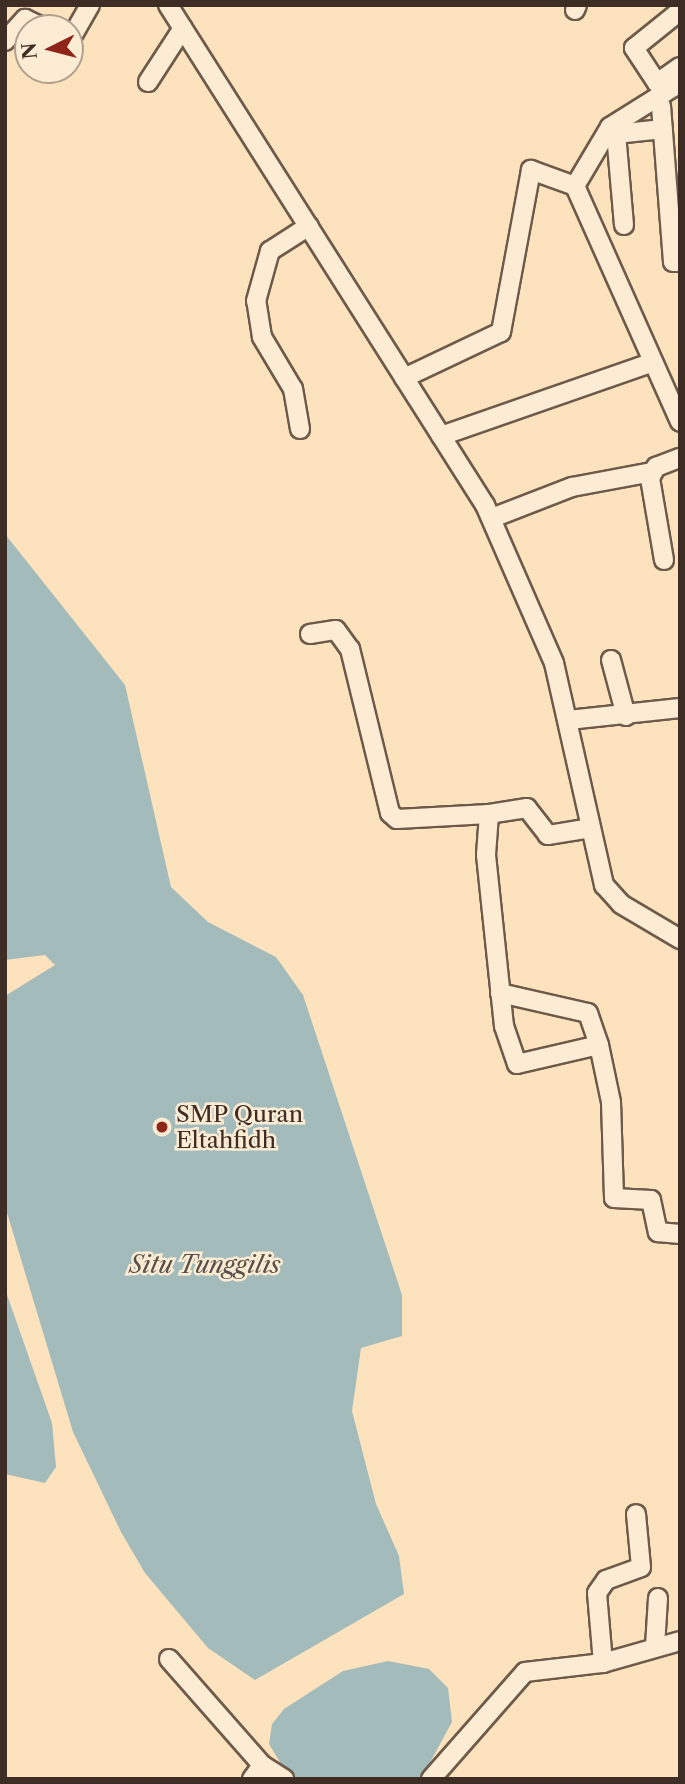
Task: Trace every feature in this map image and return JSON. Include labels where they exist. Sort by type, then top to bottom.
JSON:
[{"type":"street","points":[[168,5],[492,518],[554,663],[591,828],[610,893],[680,939]]},
{"type":"street","points":[[680,11],[634,48],[657,83],[680,67]]},
{"type":"street","points":[[148,82],[183,28]]},
{"type":"street","points":[[575,186],[610,127],[680,83]]},
{"type":"street","points":[[661,106],[673,262],[680,262]]},
{"type":"street","points":[[624,225],[616,134],[663,130]]},
{"type":"street","points":[[404,377],[501,332],[531,170],[575,186],[680,422]]},
{"type":"street","points":[[300,429],[293,389],[262,337],[256,301],[270,251],[309,226]]},
{"type":"street","points":[[441,436],[652,363]]},
{"type":"street","points":[[492,518],[572,487],[652,472],[680,458]]},
{"type":"street","points":[[652,472],[664,560]]},
{"type":"street","points":[[310,634],[336,630],[350,649],[390,813],[397,819],[489,814],[527,808],[548,835],[591,828]]},
{"type":"street","points":[[611,660],[626,716]]},
{"type":"street","points":[[568,720],[626,716],[680,708]]},
{"type":"street","points":[[489,814],[486,855],[499,993],[517,1063],[599,1045]]},
{"type":"street","points":[[499,993],[588,1013],[599,1045],[611,1102],[614,1198],[651,1200],[658,1232],[680,1234]]},
{"type":"street","points":[[603,1663],[597,1593],[606,1580],[640,1567],[636,1514]]},
{"type":"street","points":[[656,1646],[658,1598]]},
{"type":"street","points":[[432,1779],[525,1672],[603,1663],[680,1641]]},
{"type":"street","points":[[169,1659],[257,1772],[284,1779]]},
{"type":"water","name":"Situ Tunggilis","points":[[5,534],[125,685],[171,887],[208,922],[276,957],[303,995],[402,1295],[402,1336],[361,1348],[352,1411],[376,1504],[399,1556],[404,1594],[255,1680],[208,1648],[145,1573],[121,1532],[73,1432],[5,1206],[5,996],[55,965],[45,955],[5,960]]},
{"type":"water","points":[[5,1289],[52,1423],[56,1467],[45,1483],[5,1474]]},
{"type":"water","points":[[388,1661],[429,1669],[448,1688],[452,1722],[421,1779],[290,1779],[269,1744],[272,1724],[284,1709],[343,1671]]},
{"type":"place","name":"SMP Quran Eltahfidh","points":[[162,1127]]}]
